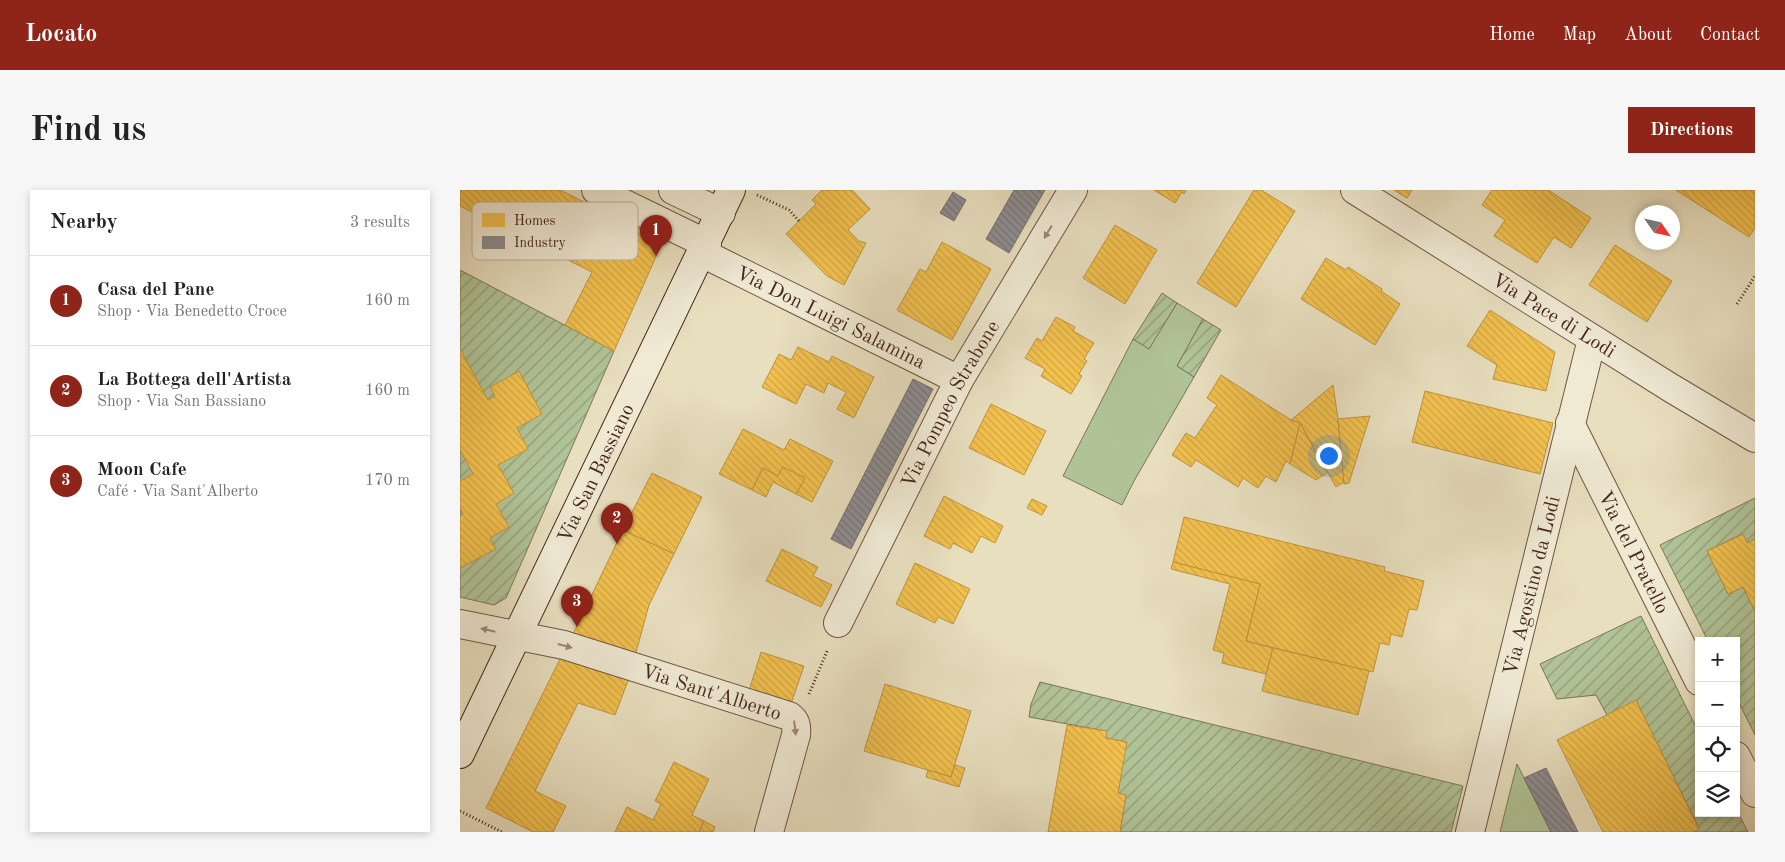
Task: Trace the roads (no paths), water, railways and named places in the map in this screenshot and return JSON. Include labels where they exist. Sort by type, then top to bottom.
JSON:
[{"type":"street","name":"Via Don Luigi Salamina","points":[[596,190],[618,202]]},
{"type":"street","points":[[673,190],[735,199]]},
{"type":"street","name":"Via Pompeo Strabone","points":[[838,624],[959,380],[1073,190]]},
{"type":"street","name":"Via Pace di Lodi","points":[[1355,190],[1755,438]]},
{"type":"street","name":"Via San Bassiano","points":[[462,748],[704,248],[735,199]]},
{"type":"street","name":"Via Don Luigi Salamina","points":[[638,213],[959,380]]},
{"type":"street","name":"Via Agostino da Lodi","points":[[1470,832],[1592,338]]},
{"type":"street","name":"Via del Pratello","points":[[1570,423],[1695,673]]},
{"type":"street","points":[[460,624],[517,637]]},
{"type":"street","name":"Via Sant'Alberto","points":[[517,637],[564,645],[789,716],[794,720],[796,734],[769,832]]},
{"type":"street","points":[[1740,764],[1755,794]]},
{"type":"place","name":"Casa del Pane","points":[[656,256]]},
{"type":"place","name":"La Bottega dell'Artista","points":[[617,544]]},
{"type":"place","name":"Moon Cafe","points":[[577,627]]}]
